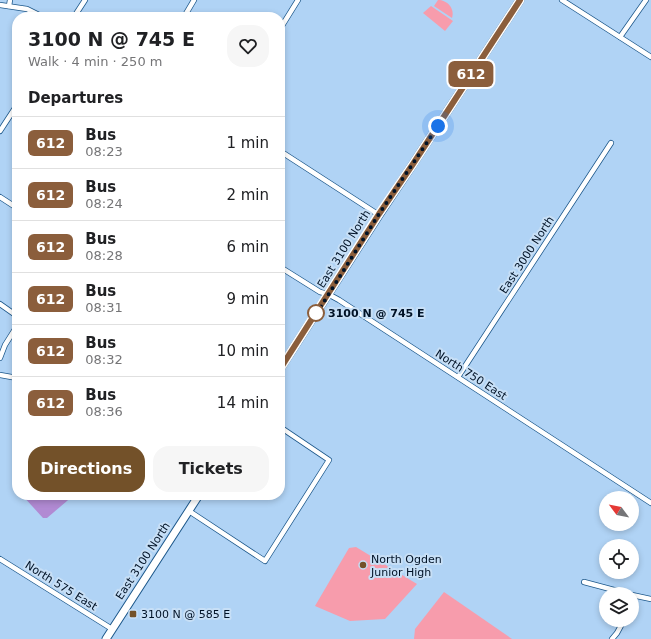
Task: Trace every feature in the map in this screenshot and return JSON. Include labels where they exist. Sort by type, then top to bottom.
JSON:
[{"type":"main road","name":"East 3100 North","points":[[285,361],[379,214],[520,0]]},
{"type":"main road","name":"East 3100 North","points":[[108,638],[112,629],[196,500]]},
{"type":"street","points":[[9,6],[10,0]]},
{"type":"street","points":[[77,12],[85,0]]},
{"type":"street","points":[[187,12],[194,0]]},
{"type":"street","points":[[285,21],[298,0]]},
{"type":"street","points":[[562,0],[651,57]]},
{"type":"street","points":[[620,37],[646,0]]},
{"type":"street","points":[[0,6],[27,9],[33,12]]},
{"type":"street","points":[[0,131],[12,113]]},
{"type":"street","name":"East 3000 North","points":[[458,377],[611,143]]},
{"type":"street","points":[[285,154],[379,214]]},
{"type":"street","points":[[0,197],[12,205]]},
{"type":"street","name":"North 750 East","points":[[285,270],[320,292],[328,294],[339,300],[651,502]]},
{"type":"street","points":[[0,304],[12,312]]},
{"type":"street","points":[[0,358],[5,345],[12,334]]},
{"type":"street","points":[[0,375],[12,377]]},
{"type":"street","points":[[189,510],[265,561],[329,460],[285,430]]},
{"type":"street","name":"North 575 East","points":[[0,559],[112,629]]},
{"type":"street","points":[[584,582],[602,587]]},
{"type":"street","points":[[639,596],[651,599]]},
{"type":"street","points":[[612,639],[620,627]]},
{"type":"shaded area","points":[[438,0],[444,1],[450,5],[453,14],[452,18],[434,6]]},
{"type":"shaded area","points":[[431,6],[453,21],[445,31],[423,13]]},
{"type":"shaded area","points":[[27,500],[68,500],[47,518],[43,518]]},
{"type":"shaded area","points":[[356,547],[417,584],[385,619],[350,621],[315,606],[349,548]]},
{"type":"shaded area","points":[[444,592],[512,639],[414,639],[415,629]]},
{"type":"bus line","name":"612","points":[[285,361],[332,290],[379,214],[520,0]]},
{"type":"place","name":"3100 N @ 745 E","points":[[316,313]]},
{"type":"place","name":"North Ogden Junior High","points":[[363,565]]},
{"type":"place","name":"3100 N @ 585 E","points":[[133,614]]},
{"type":"route","points":[[316,313],[315,316],[379,214],[438,126]]}]
